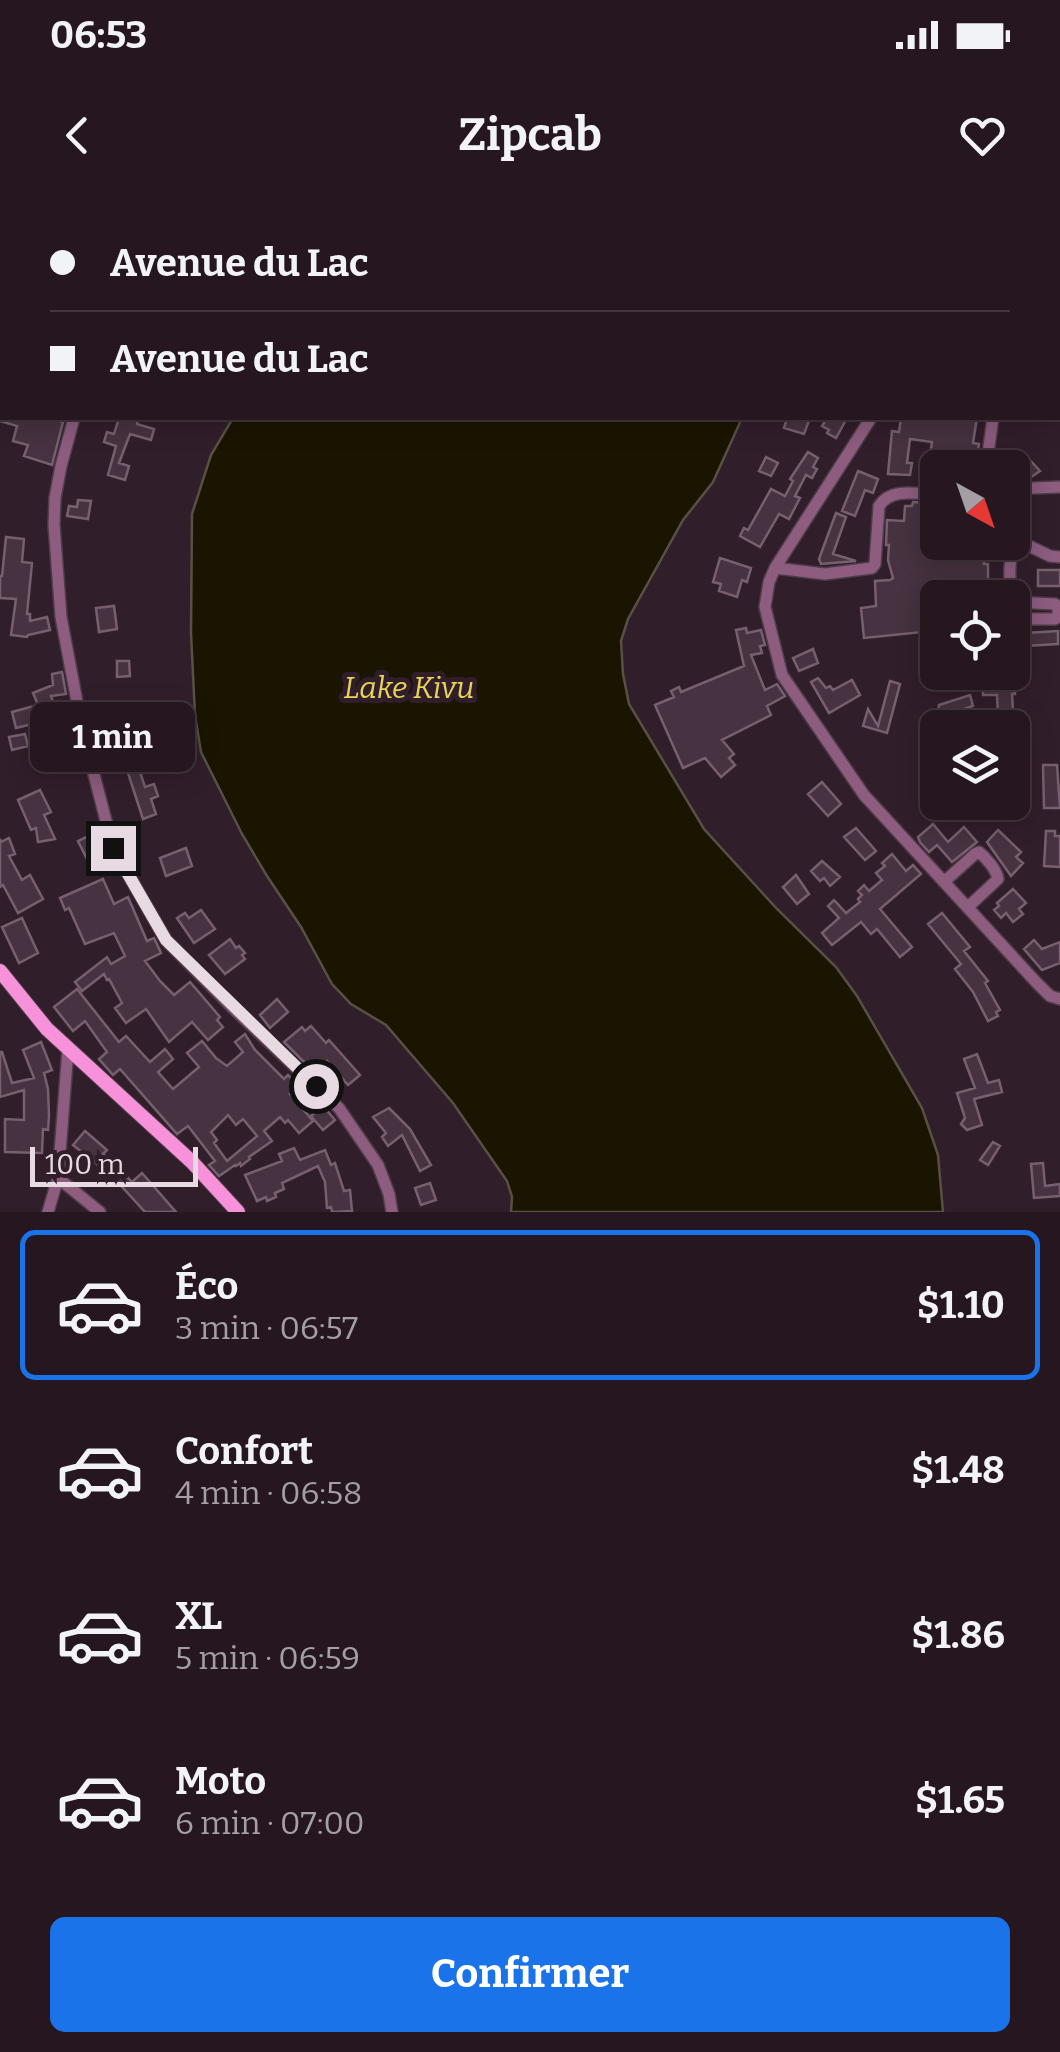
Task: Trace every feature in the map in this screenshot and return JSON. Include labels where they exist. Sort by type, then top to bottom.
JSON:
[{"type":"main road","points":[[0,972],[47,1029],[164,1135],[238,1212]]},
{"type":"street","points":[[73,420],[55,498],[60,598],[82,728],[113,848],[166,940],[339,1108],[378,1165],[392,1212]]},
{"type":"street","points":[[870,420],[769,582],[765,607],[782,675],[864,794],[1050,996],[1060,1000]]},
{"type":"street","points":[[989,450],[993,420]]},
{"type":"street","points":[[1030,488],[1060,488]]},
{"type":"street","points":[[776,568],[824,574],[872,568],[876,564],[879,506],[884,498],[896,493],[920,494]]},
{"type":"street","points":[[1030,546],[1060,557]]},
{"type":"street","points":[[1030,602],[1056,604],[1058,608],[1055,620],[1030,619]]},
{"type":"street","points":[[945,881],[975,854],[982,854],[996,871],[998,880],[968,907]]},
{"type":"street","points":[[48,1212],[58,1178],[68,1050]]},
{"type":"street","points":[[58,1178],[100,1212]]},
{"type":"water","name":"Lake Kivu","points":[[232,420],[741,420],[713,482],[683,520],[628,619],[621,641],[629,704],[704,829],[836,967],[857,996],[922,1108],[938,1155],[943,1212],[511,1212],[507,1181],[453,1103],[386,1025],[351,1004],[332,984],[242,834],[201,752],[191,633],[192,514],[211,455]]},
{"type":"building","points":[[118,420],[138,420],[137,424],[154,429],[151,440],[130,434],[119,463],[129,466],[125,480],[108,475],[116,446],[104,442],[107,432],[114,434]]},
{"type":"building","points":[[786,420],[809,420],[804,434],[784,428]]},
{"type":"building","points":[[826,420],[846,420],[836,438],[822,426]]},
{"type":"building","points":[[901,420],[977,420],[973,443],[979,444],[978,450],[931,450],[932,442],[910,439],[910,475],[888,474],[892,431],[899,432]]},
{"type":"building","points":[[0,421],[63,422],[52,465],[24,456],[28,445],[13,441],[17,426]]},
{"type":"building","points":[[808,452],[818,458],[813,467],[817,469],[812,478],[806,475],[789,519],[779,514],[760,547],[740,536],[744,528],[748,530],[771,489],[785,496],[793,481],[790,479]]},
{"type":"building","points":[[766,457],[778,463],[771,476],[759,471]]},
{"type":"building","points":[[1030,460],[1040,471],[1030,478]]},
{"type":"building","points":[[858,471],[878,479],[873,493],[865,490],[855,516],[842,511]]},
{"type":"building","points":[[78,500],[91,501],[88,519],[67,516],[69,506],[77,507]]},
{"type":"building","points":[[913,502],[920,503],[920,560],[984,560],[988,564],[988,580],[920,580],[920,632],[864,638],[861,608],[876,606],[875,581],[893,578],[886,545],[887,520],[904,521],[905,506],[912,506]]},
{"type":"building","points":[[836,513],[846,517],[833,554],[856,561],[821,564],[819,559]]},
{"type":"building","points":[[6,537],[24,539],[22,562],[32,563],[27,614],[30,621],[47,617],[50,630],[27,637],[11,635],[16,599],[0,598]]},
{"type":"building","points":[[720,558],[751,568],[737,597],[719,591],[721,584],[713,582]]},
{"type":"building","points":[[1038,570],[1060,570],[1060,586],[1038,586]]},
{"type":"building","points":[[114,606],[117,629],[99,632],[96,608]]},
{"type":"building","points":[[746,628],[747,633],[761,630],[765,645],[760,646],[762,653],[751,655],[765,690],[777,684],[785,696],[767,706],[771,715],[722,740],[734,754],[729,758],[735,765],[721,777],[705,758],[683,768],[655,705],[674,697],[671,691],[679,687],[681,692],[744,666],[736,630]]},
{"type":"building","points":[[1058,631],[1058,644],[1030,646],[1030,633]]},
{"type":"building","points":[[813,649],[818,663],[799,671],[793,658]]},
{"type":"building","points":[[117,661],[129,661],[130,676],[117,677]]},
{"type":"building","points":[[62,672],[66,694],[51,696],[59,720],[16,728],[12,712],[38,705],[33,693],[53,685],[52,674]]},
{"type":"building","points":[[818,678],[833,690],[852,680],[860,695],[829,713],[811,682]]},
{"type":"building","points":[[890,681],[900,684],[887,733],[863,726],[868,709],[878,726]]},
{"type":"building","points":[[983,690],[1015,690],[1013,710],[998,710],[997,695],[983,695]]},
{"type":"building","points":[[970,695],[973,706],[938,710],[939,705]]},
{"type":"building","points":[[93,711],[122,711],[122,717],[161,716],[161,728],[122,730],[122,738],[95,739]]},
{"type":"building","points":[[25,734],[28,746],[12,750],[9,737]]},
{"type":"building","points":[[1043,765],[1057,765],[1060,808],[1044,808]]},
{"type":"building","points":[[138,766],[145,787],[154,784],[158,796],[151,799],[156,814],[143,819],[127,770]]},
{"type":"building","points":[[822,782],[841,804],[828,816],[808,794]]},
{"type":"building","points":[[40,790],[51,812],[44,815],[55,839],[38,842],[36,828],[31,830],[18,800]]},
{"type":"building","points":[[933,824],[948,842],[964,827],[977,842],[952,862],[937,845],[929,852],[920,842],[918,837]]},
{"type":"building","points":[[856,828],[876,851],[865,860],[844,837]]},
{"type":"building","points":[[998,830],[1021,852],[1016,857],[1023,863],[1011,876],[987,842]]},
{"type":"building","points":[[1046,831],[1055,831],[1055,836],[1060,836],[1060,867],[1044,866]]},
{"type":"building","points":[[97,832],[108,858],[91,867],[78,841]]},
{"type":"building","points":[[9,838],[15,854],[9,856],[22,880],[30,875],[43,899],[18,913],[3,885],[0,887],[0,839],[1,842]]},
{"type":"building","points":[[186,848],[192,866],[166,876],[160,858]]},
{"type":"building","points":[[892,854],[906,871],[913,865],[921,874],[880,909],[912,947],[900,957],[877,929],[871,934],[861,922],[832,945],[822,933],[839,918],[828,906],[834,900],[846,913],[860,902],[862,895],[858,891],[864,885],[869,891],[882,880],[876,873]]},
{"type":"building","points":[[822,861],[840,877],[830,886],[811,871]]},
{"type":"building","points":[[796,875],[809,894],[797,904],[783,887]]},
{"type":"building","points":[[103,879],[114,904],[128,897],[147,941],[154,938],[161,953],[145,961],[160,981],[174,995],[190,982],[220,1017],[217,1020],[223,1027],[208,1040],[192,1022],[169,1042],[146,1009],[126,1023],[115,1008],[122,1003],[104,974],[82,991],[75,982],[107,957],[111,964],[125,956],[114,933],[85,944],[69,908],[65,910],[60,898]]},
{"type":"building","points":[[1013,889],[1026,903],[1019,909],[1023,914],[1013,922],[1006,913],[1001,918],[994,910]]},
{"type":"building","points":[[201,910],[215,929],[194,943],[177,918],[185,913],[189,918]]},
{"type":"building","points":[[942,913],[970,947],[964,951],[988,981],[985,983],[1000,1010],[996,1012],[998,1016],[988,1021],[955,969],[961,964],[928,924]]},
{"type":"building","points":[[22,918],[38,953],[19,963],[2,927]]},
{"type":"building","points":[[230,939],[245,953],[245,959],[225,974],[209,955]]},
{"type":"building","points":[[1034,940],[1042,949],[1060,942],[1060,963],[1042,970],[1024,949]]},
{"type":"building","points":[[77,989],[119,1042],[126,1036],[150,1062],[165,1049],[173,1059],[158,1072],[173,1089],[199,1067],[187,1053],[202,1041],[227,1066],[243,1052],[235,1042],[245,1034],[284,1079],[288,1075],[299,1086],[290,1094],[313,1121],[299,1133],[280,1117],[264,1131],[272,1141],[241,1166],[235,1165],[219,1176],[209,1165],[215,1161],[188,1126],[177,1134],[120,1069],[113,1075],[99,1059],[107,1052],[85,1021],[73,1031],[54,1007]],"holes":[[[228,1115],[236,1125],[243,1119],[257,1136],[227,1161],[211,1132]]]},
{"type":"building","points":[[277,999],[288,1012],[270,1028],[260,1015]]},
{"type":"building","points":[[311,1026],[360,1075],[348,1085],[327,1061],[314,1072],[284,1042],[302,1027],[305,1031]]},
{"type":"building","points":[[41,1042],[52,1070],[44,1073],[49,1116],[48,1130],[43,1129],[42,1153],[5,1152],[5,1119],[24,1120],[24,1090],[0,1097],[0,1052],[12,1083],[34,1078],[23,1050]]},
{"type":"building","points":[[977,1054],[988,1083],[999,1080],[1002,1092],[974,1099],[982,1125],[967,1130],[961,1124],[965,1118],[957,1093],[975,1088],[964,1059]]},
{"type":"building","points":[[323,1106],[335,1120],[323,1130],[311,1116]]},
{"type":"building","points":[[389,1108],[410,1129],[431,1165],[420,1171],[402,1135],[388,1146],[382,1137],[386,1133],[373,1117]]},
{"type":"building","points":[[85,1131],[107,1150],[103,1154],[132,1182],[142,1173],[176,1212],[145,1212],[113,1177],[73,1145]]},
{"type":"building","points":[[993,1142],[1000,1146],[988,1165],[980,1160]]},
{"type":"building","points":[[294,1148],[300,1160],[325,1150],[331,1165],[335,1163],[344,1191],[350,1190],[352,1211],[332,1212],[331,1207],[327,1208],[325,1182],[318,1166],[282,1183],[284,1189],[275,1193],[276,1197],[257,1201],[245,1175],[282,1161],[279,1154]]},
{"type":"building","points":[[1043,1163],[1045,1186],[1060,1184],[1060,1196],[1034,1198],[1031,1164]]},
{"type":"building","points":[[430,1183],[436,1200],[421,1205],[415,1188]]},
{"type":"route","points":[[113,848],[176,952],[316,1086]]}]
